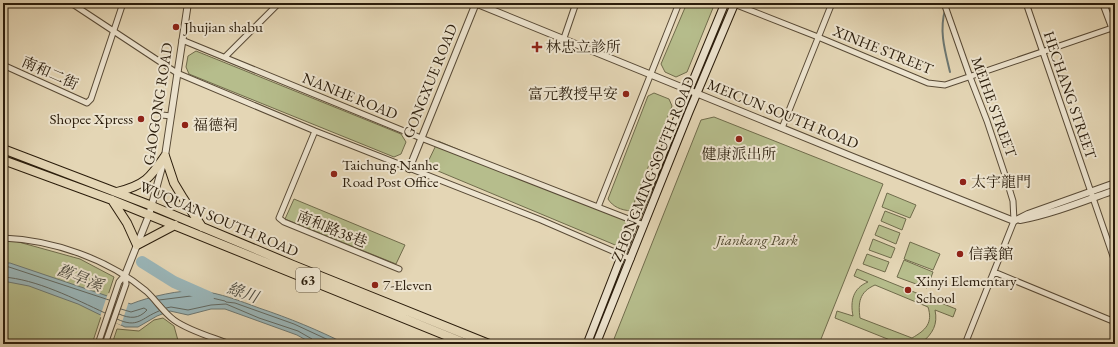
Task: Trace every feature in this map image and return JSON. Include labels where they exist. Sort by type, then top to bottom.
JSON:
[{"type":"main road","name":"ZHONGMING SOUTH ROAD","points":[[587,344],[725,3]]},
{"type":"main road","name":"ZHONGMING SOUTH ROAD","points":[[596,344],[734,4]]},
{"type":"main road","name":"WUQUAN SOUTH ROAD","points":[[3,149],[152,206],[489,344]]},
{"type":"main road","points":[[117,192],[133,188],[142,183],[151,176],[165,156]]},
{"type":"main road","points":[[165,156],[174,183],[203,227]]},
{"type":"main road","name":"WUQUAN SOUTH ROAD","points":[[3,160],[112,200],[467,344]]},
{"type":"main road","points":[[112,200],[127,223],[137,246],[175,225]]},
{"type":"street","points":[[71,3],[177,73],[409,169],[541,220],[631,259]]},
{"type":"street","points":[[114,30],[123,3]]},
{"type":"street","name":"GAOGONG ROAD","points":[[98,344],[119,282],[125,275],[152,206],[165,156],[188,3]]},
{"type":"street","points":[[225,57],[279,3]]},
{"type":"street","name":"MEICUN SOUTH ROAD","points":[[475,3],[1014,221]]},
{"type":"street","name":"GONGXUE ROAD","points":[[409,169],[475,3]]},
{"type":"street","points":[[564,38],[576,3]]},
{"type":"street","points":[[598,207],[679,3]]},
{"type":"street","points":[[782,128],[832,3]]},
{"type":"street","name":"MEIHE STREET","points":[[944,3],[987,120],[1006,178],[1013,201],[1014,221]]},
{"type":"street","name":"HECHANG STREET","points":[[1026,3],[1115,262]]},
{"type":"street","points":[[1103,3],[1114,27],[1115,35]]},
{"type":"street","name":"XINHE STREET","points":[[734,4],[818,37],[928,84],[945,85],[1114,27]]},
{"type":"street","name":"南和二街","points":[[3,65],[87,103],[91,99],[114,30]]},
{"type":"street","name":"NANHE ROAD","points":[[182,40],[421,138],[644,224]]},
{"type":"street","points":[[162,115],[171,116]]},
{"type":"street","name":"南和路38巷","points":[[315,130],[279,218],[284,222],[398,269]]},
{"type":"street","points":[[965,344],[1014,221],[1031,218],[1092,195],[1115,183]]},
{"type":"street","points":[[1092,195],[1115,190]]},
{"type":"street","points":[[3,238],[23,239],[85,256],[125,275],[148,292],[174,320],[187,327],[230,344]]},
{"type":"street","points":[[994,272],[1115,322]]},
{"type":"street","name":"GAOGONG ROAD","points":[[105,344],[126,284],[125,275]]},
{"type":"green space","points":[[687,3],[715,3],[687,72],[676,77],[665,72],[661,64]]},
{"type":"green space","points":[[196,51],[401,134],[406,142],[401,154],[394,157],[189,74],[186,67],[188,56]]},
{"type":"green space","points":[[654,93],[669,99],[672,106],[631,211],[624,210],[615,206],[608,199],[648,96]]},
{"type":"green space","name":"Jiankang Park","points":[[714,117],[883,184],[819,344],[612,344],[701,120]]},
{"type":"green space","points":[[438,141],[629,221],[620,247],[426,166]]},
{"type":"green space","points":[[887,193],[916,205],[910,218],[882,207]]},
{"type":"green space","points":[[294,199],[405,245],[396,264],[285,219]]},
{"type":"green space","points":[[885,211],[906,219],[902,230],[881,221]]},
{"type":"green space","points":[[879,225],[900,233],[896,244],[875,235]]},
{"type":"green space","points":[[873,239],[895,248],[891,258],[869,250]]},
{"type":"green space","points":[[3,241],[15,241],[80,259],[114,277],[92,344],[3,344]]},
{"type":"green space","points":[[910,242],[940,254],[933,270],[904,259]]},
{"type":"green space","points":[[867,254],[889,262],[885,272],[863,264]]},
{"type":"green space","points":[[904,260],[933,272],[927,288],[897,277]]},
{"type":"green space","points":[[857,269],[956,309],[953,317],[935,310],[936,320],[934,328],[929,336],[921,343],[923,344],[900,344],[835,318],[837,311],[853,316],[852,300],[856,291],[868,282],[854,276]],"holes":[[[875,285],[928,307],[930,317],[927,326],[912,338],[860,318],[859,308],[863,295]]]},
{"type":"green space","points":[[163,318],[174,326],[179,344],[112,344],[117,329],[139,331],[154,320]]},
{"type":"water","points":[[3,263],[10,263],[131,304],[175,292],[200,291],[215,294],[237,300],[292,320],[346,344],[313,344],[297,335],[225,309],[211,309],[188,315],[170,311],[157,316],[138,327],[125,327],[78,304],[29,286],[3,281]]},
{"type":"pier","points":[[108,293],[129,301],[121,325],[100,317]]},
{"type":"waterway","points":[[945,10],[943,18],[943,33],[950,72]]},
{"type":"waterway","name":"綠川","points":[[142,262],[174,282],[208,297]]},
{"type":"place","name":"Jhujian shabu","points":[[176,27]]},
{"type":"place","name":"林忠立診所","points":[[537,47]]},
{"type":"place","name":"富元教授早安","points":[[626,94]]},
{"type":"place","name":"Shopee Xpress","points":[[141,119]]},
{"type":"place","name":"福德祠","points":[[185,125]]},
{"type":"place","name":"健康派出所","points":[[739,139]]},
{"type":"place","name":"Taichung Nanhe Road Post Office","points":[[334,174]]},
{"type":"place","name":"太宇龍門","points":[[963,182]]},
{"type":"place","name":"信義館","points":[[960,254]]},
{"type":"place","name":"7-Eleven","points":[[375,285]]},
{"type":"place","name":"Xinyi Elementary School","points":[[908,290]]},
{"type":"water label","name":"舊旱溪","points":[[80,277]]}]
